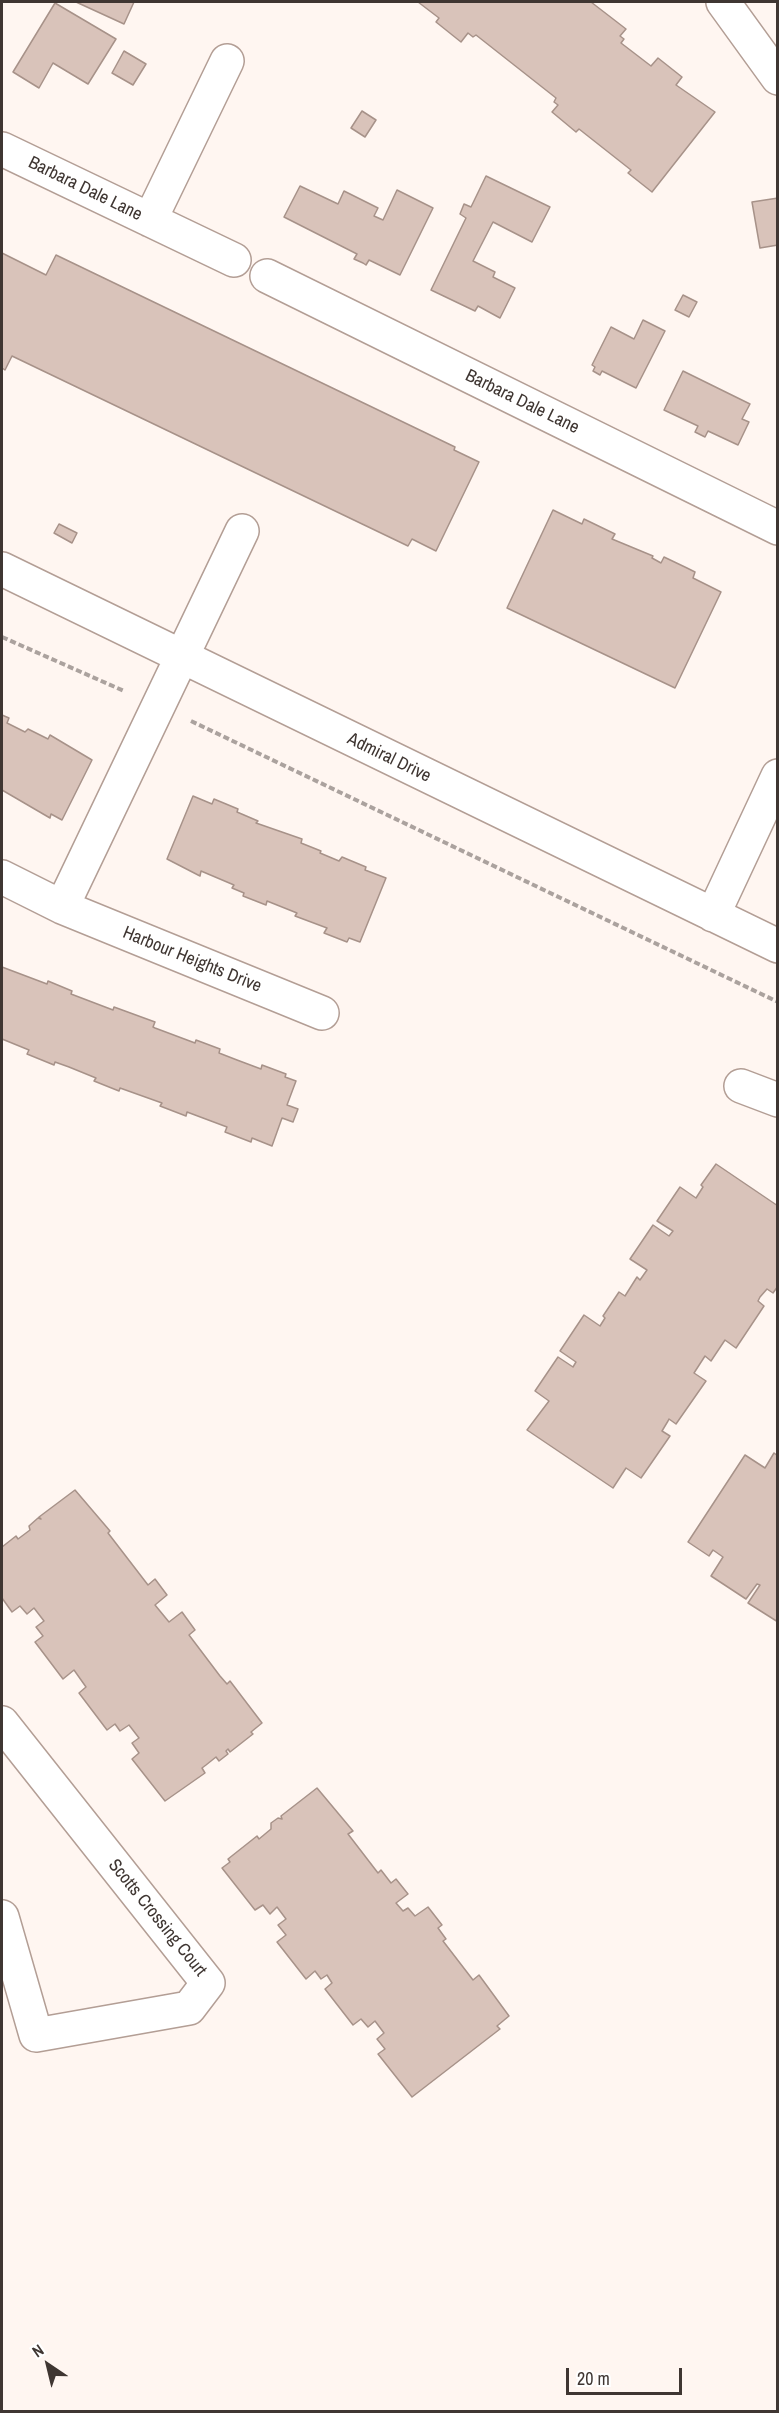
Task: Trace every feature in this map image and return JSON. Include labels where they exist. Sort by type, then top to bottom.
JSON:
[{"type":"street","points":[[723,2],[777,78]]},
{"type":"street","points":[[150,220],[227,61]]},
{"type":"street","name":"Barbara Dale Lane","points":[[2,149],[234,260]]},
{"type":"street","name":"Barbara Dale Lane","points":[[267,276],[777,528]]},
{"type":"street","points":[[62,907],[242,531]]},
{"type":"street","name":"Admiral Drive","points":[[2,569],[777,946]]},
{"type":"street","points":[[713,915],[777,776]]},
{"type":"street","name":"Harbour Heights Drive","points":[[2,877],[62,907],[322,1013]]},
{"type":"street","points":[[741,1086],[777,1100]]},
{"type":"street","name":"Scotts Crossing Court","points":[[2,1723],[208,1983],[189,2008],[36,2035],[2,1917]]},
{"type":"path","points":[[2,637],[159,705],[777,1002]]},
{"type":"building","points":[[76,2],[134,2],[124,24]]},
{"type":"building","points":[[418,2],[591,2],[626,29],[620,36],[624,39],[621,43],[651,66],[658,58],[682,77],[676,85],[715,112],[652,192],[628,173],[631,170],[579,129],[576,132],[552,112],[558,105],[554,102],[556,98],[476,35],[473,37],[468,33],[461,42],[436,22],[439,18]]},
{"type":"building","points":[[55,3],[116,39],[88,84],[53,63],[39,88],[13,72]]},
{"type":"building","points":[[124,51],[146,64],[133,85],[112,73]]},
{"type":"building","points":[[362,111],[376,120],[365,137],[351,128]]},
{"type":"building","points":[[486,176],[550,207],[532,242],[493,222],[473,261],[495,272],[493,277],[515,288],[500,318],[478,306],[475,311],[431,290],[466,218],[460,214],[464,204],[471,207]]},
{"type":"building","points":[[300,186],[338,204],[344,191],[378,208],[374,216],[383,220],[397,190],[433,208],[400,275],[369,260],[366,265],[354,259],[357,254],[284,217]]},
{"type":"building","points":[[778,198],[778,245],[760,248],[752,202]]},
{"type":"building","points":[[2,253],[46,275],[56,255],[455,447],[454,450],[479,462],[436,551],[412,539],[408,546],[12,356],[5,370],[2,368]]},
{"type":"building","points":[[683,295],[697,302],[689,317],[675,310]]},
{"type":"building","points":[[643,320],[665,331],[636,388],[602,371],[600,375],[593,371],[595,367],[592,365],[611,327],[634,339]]},
{"type":"building","points":[[683,371],[750,404],[742,419],[749,422],[738,445],[708,431],[705,437],[695,432],[698,426],[664,410]]},
{"type":"building","points":[[553,510],[582,524],[584,519],[615,534],[612,539],[653,556],[652,558],[661,563],[664,557],[687,568],[695,572],[693,578],[721,592],[675,688],[507,608]]},
{"type":"building","points":[[59,524],[77,533],[72,543],[54,533]]},
{"type":"building","points":[[2,715],[9,718],[7,723],[25,732],[28,729],[48,739],[50,735],[92,760],[62,820],[51,814],[50,818],[2,790]]},
{"type":"building","points":[[193,796],[212,804],[214,799],[238,809],[237,812],[258,821],[256,823],[302,839],[301,843],[321,851],[320,853],[339,861],[342,857],[366,867],[365,870],[386,878],[360,942],[349,938],[347,942],[324,933],[327,928],[295,916],[297,913],[267,901],[266,905],[243,896],[244,893],[232,888],[234,885],[201,871],[200,876],[167,859]]},
{"type":"building","points":[[2,967],[47,984],[48,981],[72,991],[71,994],[113,1010],[114,1007],[155,1022],[153,1027],[155,1028],[195,1043],[196,1040],[220,1049],[219,1053],[237,1060],[261,1069],[262,1065],[286,1074],[285,1077],[296,1081],[287,1105],[298,1109],[293,1122],[282,1118],[272,1146],[252,1138],[251,1142],[225,1132],[227,1127],[187,1112],[186,1116],[160,1106],[162,1103],[120,1088],[119,1091],[94,1081],[96,1078],[69,1067],[55,1062],[54,1065],[27,1054],[29,1050],[2,1039]]},
{"type":"building","points":[[716,1164],[778,1206],[778,1286],[773,1293],[767,1289],[760,1297],[758,1301],[764,1306],[736,1348],[725,1340],[711,1361],[705,1356],[694,1373],[706,1381],[676,1424],[669,1419],[662,1431],[670,1436],[641,1478],[626,1468],[613,1488],[527,1430],[549,1401],[535,1391],[558,1357],[573,1367],[576,1362],[560,1351],[584,1315],[600,1326],[605,1318],[603,1316],[619,1292],[625,1296],[637,1277],[640,1280],[647,1270],[630,1259],[653,1225],[669,1236],[673,1231],[657,1221],[680,1187],[696,1198],[703,1187],[701,1185]]},
{"type":"building","points":[[774,1453],[778,1456],[778,1622],[748,1603],[760,1585],[757,1584],[746,1599],[711,1576],[723,1557],[713,1550],[709,1556],[688,1542],[745,1455],[765,1468]]},
{"type":"building","points":[[75,1490],[110,1531],[108,1533],[148,1585],[155,1579],[167,1595],[155,1605],[169,1622],[182,1612],[195,1630],[189,1635],[220,1676],[227,1684],[230,1681],[262,1723],[251,1732],[253,1734],[230,1752],[228,1749],[226,1751],[228,1754],[219,1761],[216,1757],[202,1768],[205,1773],[165,1801],[132,1759],[139,1753],[132,1743],[139,1738],[129,1725],[120,1731],[115,1724],[107,1730],[79,1693],[86,1687],[74,1670],[63,1679],[35,1642],[43,1636],[36,1627],[44,1621],[34,1608],[27,1614],[20,1606],[12,1612],[2,1598],[2,1547],[16,1536],[18,1539],[30,1530],[29,1526],[38,1518],[41,1519],[39,1517]]},
{"type":"building","points":[[317,1788],[353,1831],[348,1834],[378,1873],[381,1870],[391,1883],[396,1879],[408,1894],[396,1903],[403,1911],[408,1908],[415,1916],[428,1907],[442,1925],[438,1928],[446,1939],[443,1941],[473,1980],[479,1975],[509,2016],[497,2026],[500,2029],[412,2097],[378,2054],[385,2049],[377,2039],[384,2033],[375,2021],[368,2027],[361,2019],[353,2025],[325,1989],[332,1983],[327,1975],[321,1979],[315,1971],[306,1979],[277,1942],[286,1935],[278,1925],[286,1919],[277,1907],[270,1914],[263,1905],[255,1910],[222,1868],[230,1862],[228,1859],[257,1836],[259,1839],[271,1829],[271,1823],[278,1818],[282,1819],[281,1816]]}]
